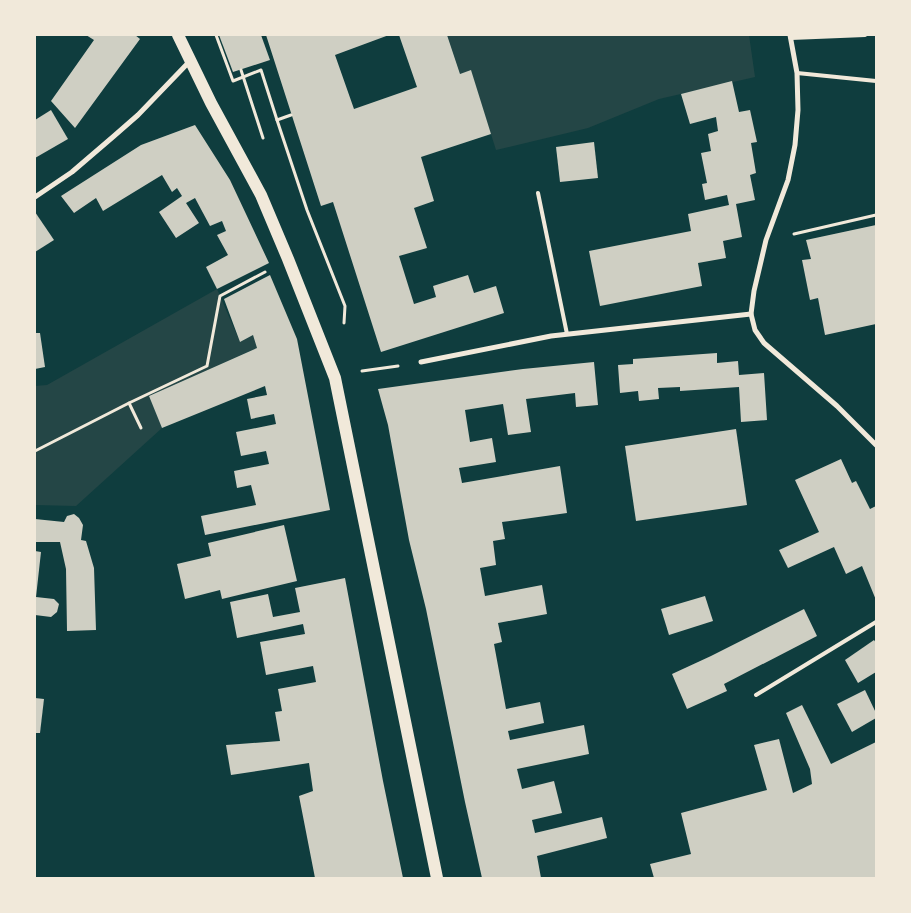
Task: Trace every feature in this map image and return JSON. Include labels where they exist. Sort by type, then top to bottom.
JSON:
[{"type":"main road","points":[[178,35],[189,61],[261,195],[291,266],[334,378],[437,878]]},
{"type":"street","points":[[790,37],[797,73],[798,110],[795,144],[788,180],[766,240],[754,291],[751,314],[755,330],[764,343],[837,406],[876,445]]},
{"type":"street","points":[[35,197],[72,172],[138,115],[189,61]]},
{"type":"street","points":[[421,362],[551,336],[751,314]]},
{"type":"lane","points":[[790,37],[865,35]]},
{"type":"lane","points":[[797,73],[876,81]]},
{"type":"lane","points":[[538,193],[567,334]]},
{"type":"lane","points":[[756,695],[876,622]]},
{"type":"path","points":[[216,35],[233,81],[261,70],[307,210],[345,306],[344,329]]},
{"type":"path","points":[[277,120],[291,115]]},
{"type":"path","points":[[766,240],[876,216]]},
{"type":"path","points":[[35,451],[207,366],[220,296],[266,271]]},
{"type":"path","points":[[334,378],[421,362]]},
{"type":"path","points":[[129,403],[141,428]]},
{"type":"shaded area","points":[[447,35],[749,35],[755,77],[659,99],[588,128],[496,150],[471,71],[460,74]]},
{"type":"shaded area","points":[[217,289],[240,342],[253,335],[257,348],[149,396],[162,428],[76,506],[35,505],[35,386],[47,385]]},
{"type":"building","points":[[86,35],[135,35],[140,39],[75,128],[51,101],[94,40]]},
{"type":"building","points":[[219,35],[261,35],[270,60],[233,72]]},
{"type":"building","points":[[266,35],[389,35],[335,55],[354,109],[417,87],[399,35],[447,35],[460,74],[471,70],[491,134],[421,157],[434,201],[414,208],[427,248],[399,256],[414,304],[436,297],[433,286],[468,275],[474,293],[496,286],[504,313],[381,352],[333,202],[321,206]]},
{"type":"building","points":[[732,81],[739,112],[750,110],[757,142],[751,143],[756,173],[750,175],[755,200],[736,204],[742,237],[723,241],[726,258],[698,263],[702,286],[600,306],[589,251],[691,231],[688,214],[729,205],[727,195],[705,200],[702,184],[707,183],[701,153],[711,151],[708,134],[718,131],[716,117],[690,124],[681,94]]},
{"type":"building","points":[[51,110],[68,139],[35,158],[35,120]]},
{"type":"building","points":[[195,125],[230,180],[269,263],[217,289],[206,267],[228,255],[217,235],[226,231],[222,221],[210,226],[195,198],[186,203],[199,223],[176,238],[159,212],[182,196],[177,188],[172,192],[162,175],[103,211],[96,198],[74,213],[61,196],[141,145]]},
{"type":"building","points":[[594,142],[598,178],[560,182],[556,147]]},
{"type":"building","points":[[35,212],[54,240],[35,252]]},
{"type":"building","points":[[876,225],[876,324],[825,335],[818,298],[810,300],[802,260],[811,259],[806,240]]},
{"type":"building","points":[[270,275],[297,339],[330,510],[205,535],[201,516],[256,505],[251,485],[237,488],[234,471],[269,464],[266,451],[241,456],[236,432],[276,424],[274,414],[251,419],[247,399],[267,395],[265,386],[162,428],[149,396],[257,348],[253,335],[240,342],[224,299]]},
{"type":"building","points":[[35,333],[40,333],[45,367],[35,369]]},
{"type":"building","points":[[717,353],[717,363],[738,361],[739,375],[764,373],[767,420],[741,422],[739,387],[680,391],[680,387],[658,388],[659,399],[639,401],[638,391],[620,393],[618,365],[633,364],[633,359]]},
{"type":"building","points":[[594,362],[598,405],[576,407],[575,393],[526,399],[531,432],[508,435],[503,404],[465,410],[470,442],[492,438],[496,462],[459,468],[462,483],[560,466],[567,513],[502,522],[505,539],[493,541],[496,565],[480,568],[485,596],[542,585],[547,614],[498,623],[502,642],[494,644],[506,709],[540,702],[544,723],[508,731],[510,740],[584,725],[589,754],[517,769],[522,789],[554,781],[562,813],[532,820],[535,833],[602,817],[607,838],[537,856],[541,878],[482,878],[426,609],[409,540],[388,425],[378,389],[523,369]]},
{"type":"building","points":[[736,429],[747,505],[636,521],[625,446]]},
{"type":"building","points":[[841,459],[852,483],[856,481],[870,509],[876,506],[876,600],[862,566],[846,574],[834,547],[788,568],[779,550],[819,532],[795,480]]},
{"type":"building","points":[[74,514],[83,525],[81,540],[86,541],[94,568],[96,630],[67,631],[66,569],[60,542],[35,542],[35,519],[64,522],[67,516]]},
{"type":"building","points":[[284,525],[297,581],[222,599],[220,590],[185,599],[177,564],[211,556],[208,543]]},
{"type":"building","points":[[35,551],[41,552],[36,597],[54,599],[59,604],[57,612],[51,617],[35,615]]},
{"type":"building","points":[[345,578],[403,878],[315,878],[299,796],[313,791],[309,763],[231,775],[226,745],[280,741],[275,712],[282,711],[278,689],[316,682],[313,666],[266,675],[260,642],[305,634],[303,624],[237,638],[230,602],[268,594],[273,617],[300,612],[295,588]]},
{"type":"building","points":[[705,596],[713,621],[669,635],[661,609]]},
{"type":"building","points":[[804,609],[817,636],[724,684],[727,691],[687,709],[672,674]]},
{"type":"building","points":[[874,640],[876,643],[876,672],[858,683],[845,660]]},
{"type":"building","points":[[865,690],[876,713],[876,718],[852,732],[837,704]]},
{"type":"building","points":[[35,698],[44,699],[40,733],[35,733]]},
{"type":"building","points":[[802,705],[831,764],[876,742],[876,878],[654,878],[650,864],[691,854],[681,813],[767,790],[754,745],[779,739],[793,793],[812,784],[810,769],[786,713]]}]
